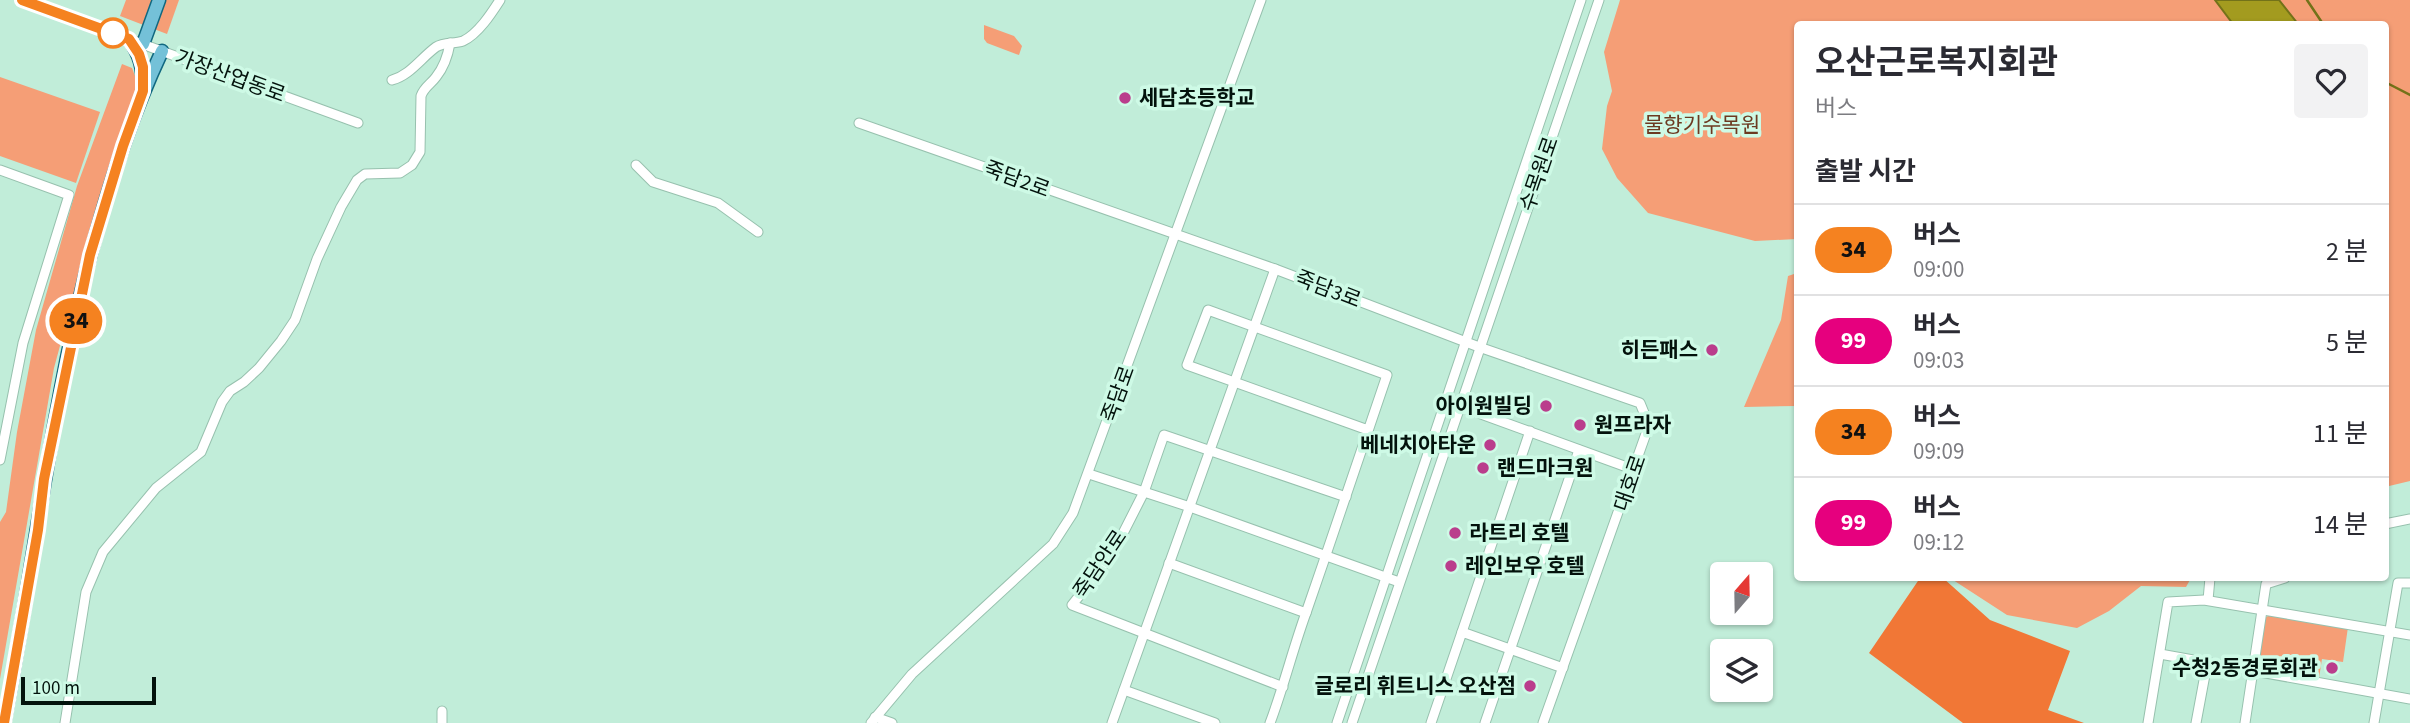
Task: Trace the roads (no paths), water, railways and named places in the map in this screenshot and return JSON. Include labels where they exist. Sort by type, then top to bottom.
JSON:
[{"type":"main road","points":[[143,44],[159,0]]},
{"type":"main road","points":[[129,39],[139,54],[143,67],[143,91]]},
{"type":"main road","points":[[4,723],[38,530],[44,479],[90,255],[123,146],[143,91],[162,51]]},
{"type":"main road","points":[[0,696],[12,688]]},
{"type":"main road","points":[[7,707],[14,723]]},
{"type":"street","name":"가장산업동로","points":[[22,0],[358,123]]},
{"type":"street","points":[[392,80],[405,76],[417,62],[439,45],[463,41],[486,20],[500,0]]},
{"type":"street","name":"죽담로","points":[[873,720],[912,674],[1053,544],[1073,513],[1261,0]]},
{"type":"street","name":"수목원로","points":[[1336,723],[1581,0]]},
{"type":"street","name":"수목원로","points":[[1352,723],[1598,0]]},
{"type":"street","points":[[65,723],[86,592],[103,552],[156,488],[201,452],[222,402],[230,391],[259,368],[281,341],[295,320],[317,259],[357,180],[365,174],[400,173],[412,165],[420,152],[423,89],[443,66],[450,43]]},
{"type":"street","name":"죽담2로","points":[[859,123],[1175,234]]},
{"type":"street","points":[[636,165],[653,183],[718,203],[758,232]]},
{"type":"street","points":[[0,170],[69,195],[23,343],[0,460]]},
{"type":"street","name":"죽담3로","points":[[1175,234],[1479,347]]},
{"type":"street","points":[[1112,723],[1275,269]]},
{"type":"street","points":[[1270,723],[1387,375],[1208,310],[1187,366],[1368,430]]},
{"type":"street","name":"대호로","points":[[1479,347],[1640,403],[1649,425],[1544,723]]},
{"type":"street","points":[[1459,407],[1635,470]]},
{"type":"street","points":[[1431,723],[1530,431]]},
{"type":"street","name":"죽담안로","points":[[1283,687],[1072,606],[1113,553],[1144,492],[1164,435],[1346,497]]},
{"type":"street","points":[[1485,723],[1580,450]]},
{"type":"street","points":[[1089,474],[1190,507],[1399,583]]},
{"type":"street","points":[[2389,523],[2410,519]]},
{"type":"street","points":[[1169,564],[1306,613]]},
{"type":"street","points":[[2208,600],[2210,581]]},
{"type":"street","points":[[2245,723],[2266,584],[2276,581]]},
{"type":"street","points":[[2374,723],[2398,583],[2410,583]]},
{"type":"street","points":[[2148,723],[2168,602],[2208,600],[2410,635]]},
{"type":"street","points":[[1462,632],[1563,668]]},
{"type":"street","points":[[2160,654],[2410,699]]},
{"type":"street","points":[[2196,723],[2207,664]]},
{"type":"street","points":[[1124,690],[1215,723]]},
{"type":"street","points":[[442,710],[443,723]]},
{"type":"street","points":[[873,720],[892,723]]},
{"type":"waterway","points":[[2307,0],[2321,21]]},
{"type":"waterway","points":[[2389,84],[2410,95]]},
{"type":"place","name":"세담초등학교","points":[[1125,98]]},
{"type":"place","name":"히든패스","points":[[1712,350]]},
{"type":"place","name":"아이원빌딩","points":[[1546,406]]},
{"type":"place","name":"원프라자","points":[[1580,425]]},
{"type":"place","name":"베네치아타운","points":[[1490,445]]},
{"type":"place","name":"랜드마크원","points":[[1483,468]]},
{"type":"place","name":"라트리 호텔","points":[[1455,533]]},
{"type":"place","name":"레인보우 호텔","points":[[1451,566]]},
{"type":"place","name":"수청2동경로회관","points":[[2332,668]]},
{"type":"place","name":"글로리 휘트니스 오산점","points":[[1530,686]]},
{"type":"park label","name":"물향기수목원","points":[[1702,125]]}]
